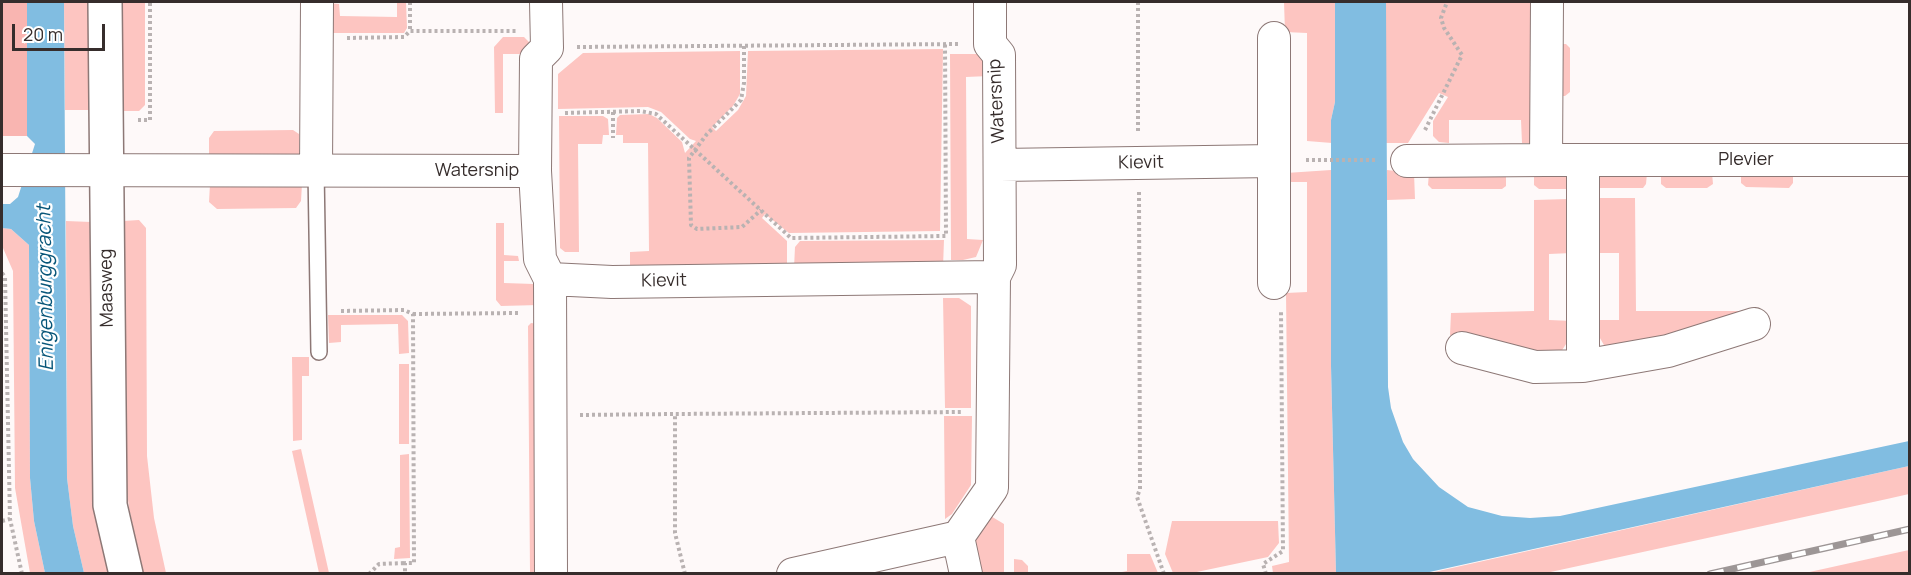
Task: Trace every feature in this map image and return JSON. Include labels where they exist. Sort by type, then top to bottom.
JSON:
[{"type":"street","name":"Maasweg","points":[[105,2],[110,505],[126,573]]},
{"type":"street","points":[[316,170],[317,2]]},
{"type":"street","name":"Watersnip","points":[[990,2],[990,44],[999,56],[1000,165]]},
{"type":"street","points":[[1546,160],[1547,2]]},
{"type":"street","name":"Watersnip","points":[[8,171],[535,171],[536,59],[546,27]]},
{"type":"street","points":[[1274,38],[1274,283]]},
{"type":"street","name":"Plevier","points":[[1403,160],[1910,160]]},
{"type":"street","points":[[1583,160],[1583,366]]},
{"type":"street","name":"Kievit","points":[[1000,165],[1273,161]]},
{"type":"street","points":[[793,573],[958,537],[992,488],[994,277],[1000,265],[1000,165]]},
{"type":"street","points":[[535,171],[540,259],[550,279],[551,573]]},
{"type":"street","name":"Kievit","points":[[550,279],[612,282],[994,277]]},
{"type":"street","points":[[1462,348],[1535,367],[1583,366],[1668,351],[1754,324]]},
{"type":"street","points":[[958,537],[966,573]]},
{"type":"lane","points":[[316,170],[319,352]]},
{"type":"path","points":[[105,119],[150,120],[150,2]]},
{"type":"path","points":[[410,2],[410,31]]},
{"type":"path","points":[[1138,2],[1140,489],[1137,496],[1164,573]]},
{"type":"path","points":[[1326,160],[1403,160],[1424,131],[1462,55],[1460,48],[1444,28],[1441,18],[1447,2]]},
{"type":"path","points":[[316,38],[404,37],[410,31],[546,27],[744,46],[990,44]]},
{"type":"path","points":[[534,113],[640,111],[656,114],[791,238],[946,236],[945,44]]},
{"type":"path","points":[[744,46],[741,100],[689,158],[690,219],[694,228],[742,227],[761,210]]},
{"type":"path","points":[[613,112],[613,138]]},
{"type":"path","points":[[2,273],[5,277],[10,519],[22,573]]},
{"type":"path","points":[[1266,573],[1263,564],[1283,551],[1281,309],[1274,283]]},
{"type":"path","points":[[318,311],[404,310],[412,314],[550,313]]},
{"type":"path","points":[[369,573],[380,564],[414,564],[412,314]]},
{"type":"path","points":[[551,415],[991,412]]},
{"type":"path","points":[[675,414],[675,533],[685,573]]},
{"type":"path","points":[[2,521],[10,519]]},
{"type":"path","points":[[405,563],[405,573]]},
{"type":"shaded area","points":[[2,2],[27,2],[27,136],[3,136]]},
{"type":"shaded area","points":[[64,2],[89,2],[90,110],[65,110]]},
{"type":"shaded area","points":[[122,2],[145,2],[145,105],[139,111],[122,111]]},
{"type":"shaded area","points":[[397,2],[406,2],[407,28],[404,33],[326,33],[328,3],[339,4],[340,16],[397,17]]},
{"type":"shaded area","points":[[1284,2],[1335,2],[1335,102],[1331,120],[1332,143],[1307,141],[1307,33],[1285,32]]},
{"type":"shaded area","points":[[1386,2],[1533,2],[1533,139],[1530,143],[1522,143],[1521,120],[1449,120],[1449,143],[1439,142],[1433,136],[1433,121],[1448,97],[1439,93],[1408,143],[1386,143]]},
{"type":"shaded area","points":[[503,37],[524,37],[529,42],[529,47],[524,54],[503,54],[503,113],[495,113],[494,47]]},
{"type":"shaded area","points":[[1556,44],[1566,44],[1570,48],[1570,92],[1565,96],[1557,96]]},
{"type":"shaded area","points":[[943,49],[940,231],[789,233],[765,214],[762,218],[787,241],[787,269],[630,270],[630,252],[649,251],[648,143],[623,143],[623,135],[616,135],[617,118],[620,115],[649,114],[657,118],[682,142],[685,153],[696,141],[690,139],[661,112],[648,107],[558,109],[558,74],[583,53],[740,51],[740,94],[733,106],[712,127],[716,131],[738,110],[746,96],[748,51]]},
{"type":"shaded area","points":[[950,54],[979,54],[989,64],[989,76],[966,77],[967,239],[983,240],[976,257],[963,260],[951,260]]},
{"type":"shaded area","points":[[559,116],[603,116],[608,119],[609,135],[603,135],[602,144],[578,144],[579,252],[565,252],[560,248]]},
{"type":"shaded area","points":[[293,130],[299,134],[299,154],[209,155],[209,138],[214,131]]},
{"type":"shaded area","points":[[1331,170],[1331,367],[1336,573],[1273,573],[1272,566],[1289,562],[1286,293],[1307,292],[1307,182],[1284,182],[1286,173]]},
{"type":"shaded area","points":[[1387,170],[1414,173],[1415,199],[1387,200]]},
{"type":"shaded area","points":[[1661,172],[1712,173],[1713,184],[1707,188],[1666,188],[1661,184]]},
{"type":"shaded area","points":[[1741,172],[1793,172],[1793,183],[1789,188],[1746,187],[1741,183]]},
{"type":"shaded area","points":[[1429,173],[1506,173],[1506,186],[1502,189],[1432,189],[1428,185]]},
{"type":"shaded area","points":[[1534,173],[1573,174],[1568,189],[1539,189],[1534,185]]},
{"type":"shaded area","points":[[1647,173],[1646,184],[1643,188],[1600,188],[1596,185],[1596,174]]},
{"type":"shaded area","points":[[210,184],[302,184],[301,201],[296,208],[217,209],[209,202]]},
{"type":"shaded area","points":[[1600,198],[1635,198],[1636,311],[1741,311],[1741,318],[1609,354],[1596,331],[1596,320],[1619,320],[1619,253],[1596,253],[1596,203]]},
{"type":"shaded area","points":[[1568,199],[1572,253],[1549,254],[1549,320],[1573,321],[1573,333],[1559,355],[1533,355],[1450,335],[1451,313],[1534,311],[1534,200]]},
{"type":"shaded area","points":[[139,220],[146,228],[147,456],[154,518],[166,573],[143,573],[129,508],[124,468],[123,221]]},
{"type":"shaded area","points":[[66,221],[91,222],[93,465],[95,493],[110,573],[84,573],[73,526],[67,478]]},
{"type":"shaded area","points":[[496,223],[504,223],[504,255],[518,256],[519,261],[504,261],[504,283],[534,284],[539,305],[501,306],[496,300]]},
{"type":"shaded area","points":[[3,228],[11,229],[29,245],[30,478],[34,521],[45,573],[30,573],[15,488],[13,271],[3,248]]},
{"type":"shaded area","points":[[944,240],[943,267],[794,268],[795,247],[800,241]]},
{"type":"shaded area","points":[[943,298],[959,298],[971,306],[971,408],[945,408]]},
{"type":"shaded area","points":[[328,315],[402,315],[408,321],[409,353],[399,354],[398,324],[341,325],[341,342],[329,343]]},
{"type":"shaded area","points":[[531,323],[539,324],[540,573],[530,573],[528,326]]},
{"type":"shaded area","points":[[292,357],[309,357],[309,376],[302,376],[302,440],[293,441]]},
{"type":"shaded area","points":[[399,364],[409,364],[409,444],[399,444]]},
{"type":"shaded area","points":[[944,416],[972,416],[971,485],[952,514],[945,519]]},
{"type":"shaded area","points":[[301,449],[329,573],[319,573],[292,451]]},
{"type":"shaded area","points":[[409,454],[410,558],[394,559],[395,548],[400,547],[400,455]]},
{"type":"shaded area","points":[[1909,466],[1909,494],[1887,499],[1546,573],[1425,574]]},
{"type":"shaded area","points":[[989,515],[1004,524],[1004,573],[976,573],[973,540]]},
{"type":"shaded area","points":[[1172,521],[1278,521],[1279,543],[1268,557],[1192,573],[1173,573],[1165,554]]},
{"type":"shaded area","points":[[1909,550],[1909,573],[1805,573]]},
{"type":"shaded area","points":[[1127,554],[1150,554],[1158,573],[1117,573],[1127,571]]},
{"type":"shaded area","points":[[1014,559],[1022,560],[1028,566],[1028,573],[1014,573]]},
{"type":"water","name":"Enigenburggracht","points":[[27,2],[64,2],[67,478],[73,526],[84,573],[45,573],[34,521],[30,478],[29,245],[11,229],[2,228],[2,204],[10,204],[18,197],[35,144],[27,136]]},
{"type":"water","points":[[1335,2],[1386,2],[1388,387],[1391,408],[1403,442],[1413,459],[1439,487],[1468,507],[1502,516],[1530,518],[1560,516],[1909,441],[1909,466],[1425,573],[1336,573],[1331,366],[1331,120],[1335,102]]},
{"type":"railway","points":[[1710,574],[1910,529]]}]
